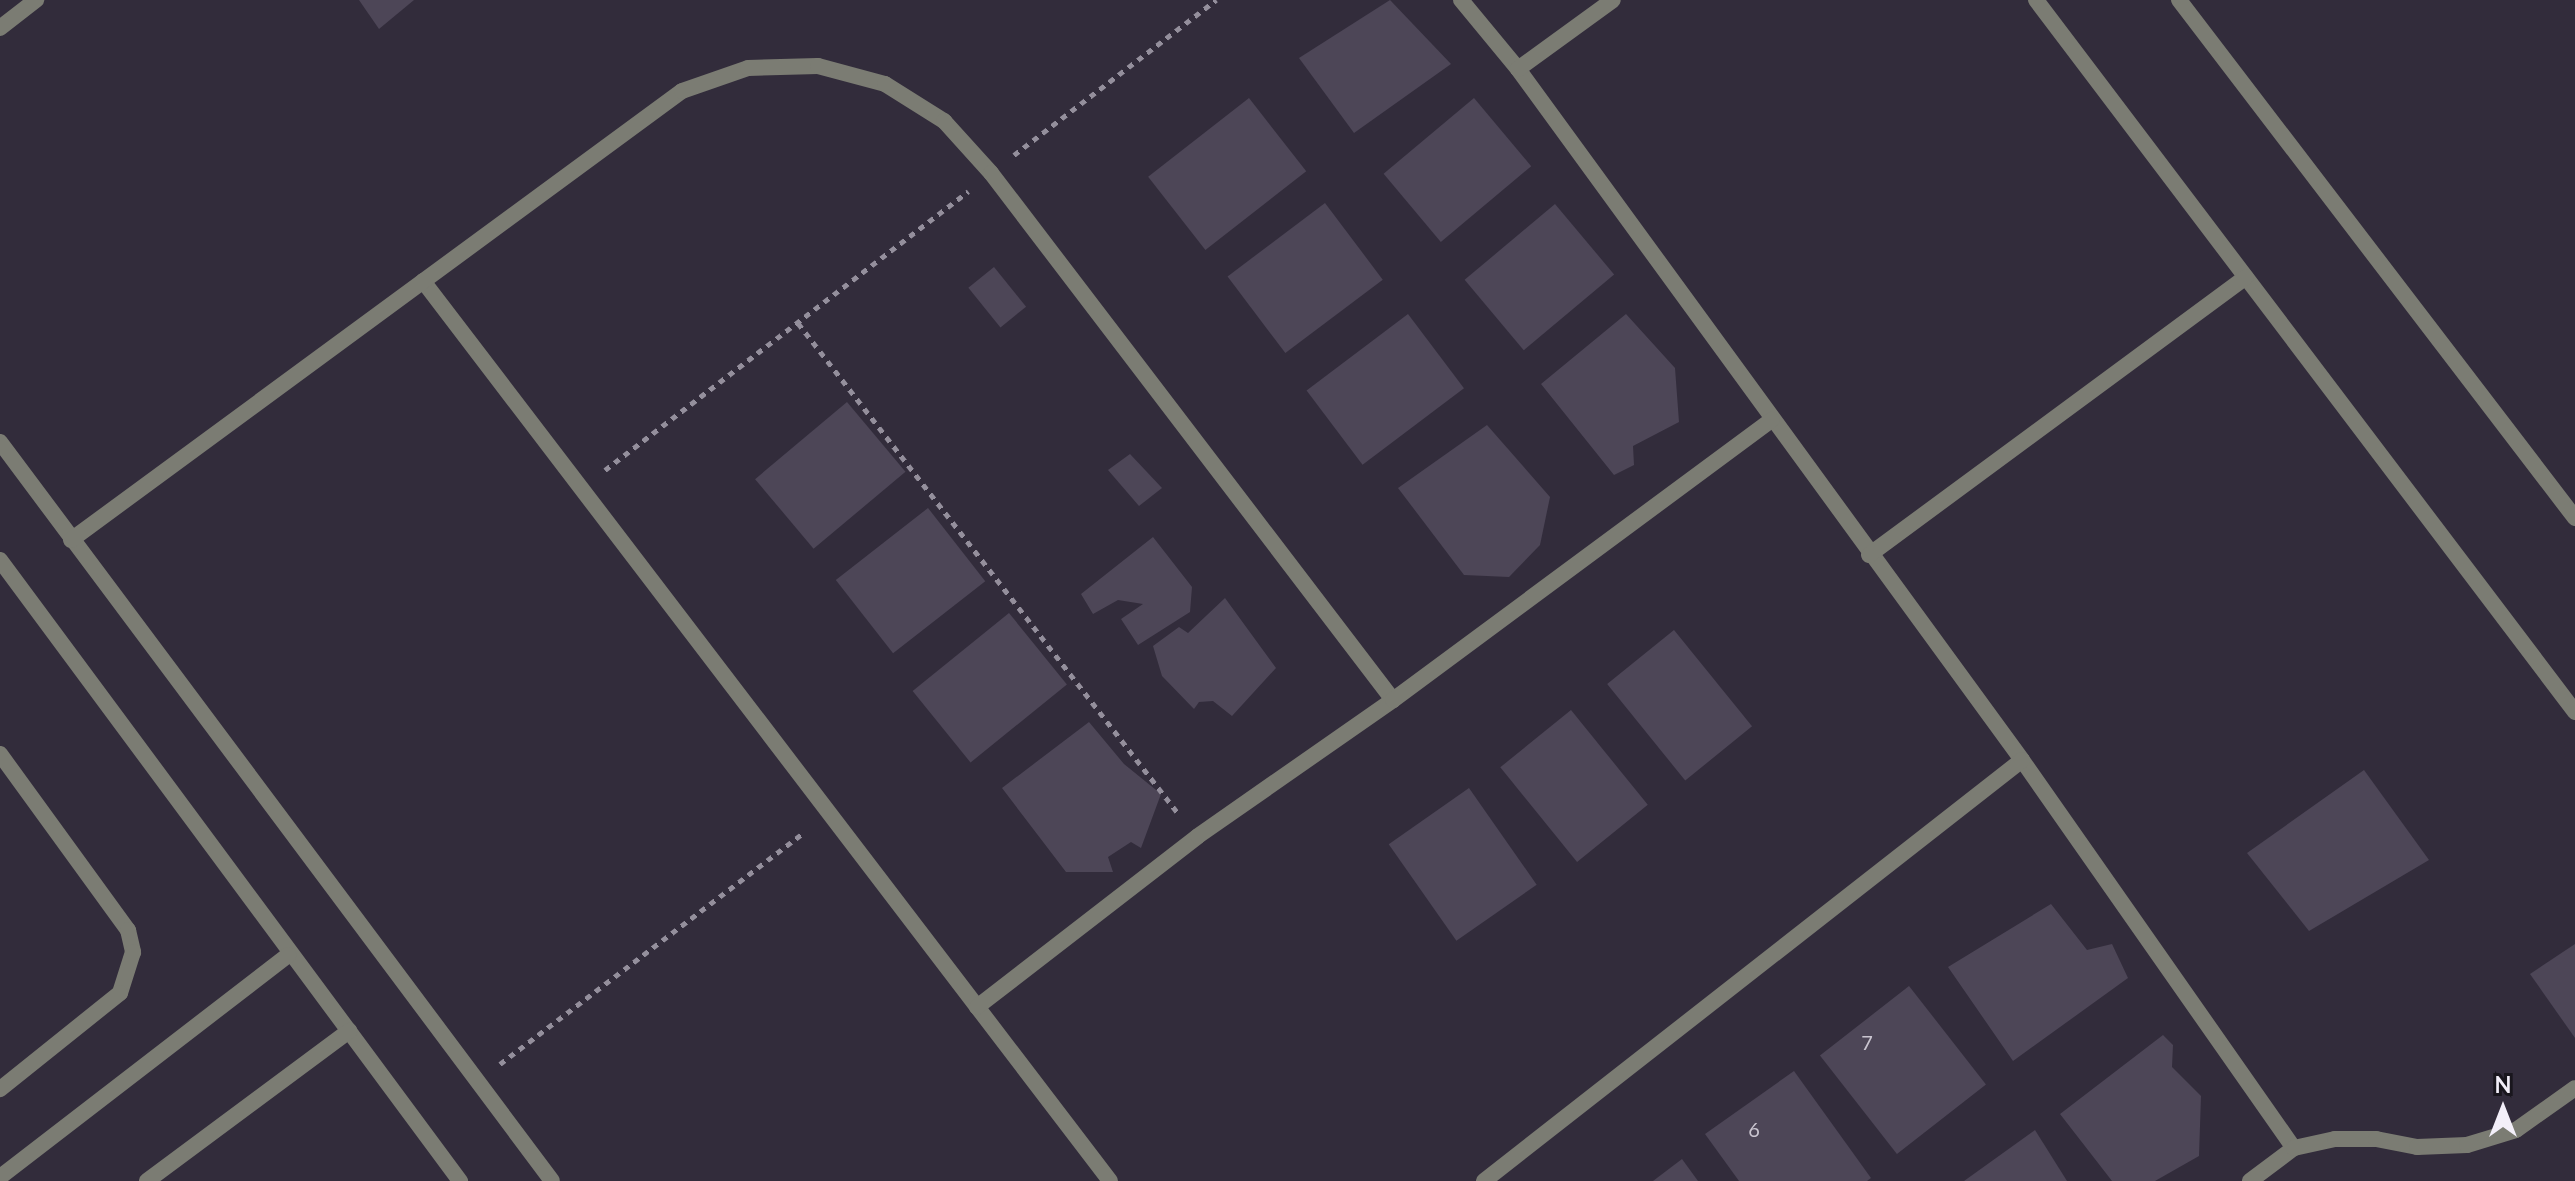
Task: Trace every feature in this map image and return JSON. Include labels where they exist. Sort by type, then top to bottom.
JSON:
[{"type":"street","points":[[0,28],[36,0]]},
{"type":"street","points":[[1461,0],[1518,69],[1869,555],[2022,760],[2294,1148]]},
{"type":"street","points":[[1518,69],[1613,0]]},
{"type":"street","points":[[2036,0],[2575,712]]},
{"type":"street","points":[[2179,0],[2575,518]]},
{"type":"street","points":[[71,540],[682,91],[748,68],[818,66],[885,84],[944,121],[991,173],[1393,700]]},
{"type":"street","points":[[1869,555],[2246,277]]},
{"type":"street","points":[[423,281],[1110,1181]]},
{"type":"street","points":[[977,1007],[1198,836],[1393,700],[1772,420]]},
{"type":"street","points":[[0,442],[552,1181]]},
{"type":"street","points":[[0,560],[288,955],[349,1031],[460,1181]]},
{"type":"street","points":[[0,754],[128,930],[133,952],[120,993],[0,1089]]},
{"type":"street","points":[[1484,1181],[2022,760]]},
{"type":"street","points":[[0,1177],[288,955]]},
{"type":"street","points":[[147,1181],[349,1031]]},
{"type":"street","points":[[2250,1181],[2294,1148],[2335,1139],[2376,1139],[2417,1147],[2467,1145],[2516,1130],[2575,1088]]},
{"type":"path","points":[[582,488],[1216,0]]},
{"type":"path","points":[[798,323],[1198,836]]},
{"type":"path","points":[[477,1081],[829,812]]},
{"type":"building","points":[[359,0],[414,0],[379,29]]},
{"type":"building","points":[[1390,0],[1451,64],[1354,133],[1299,58]]},
{"type":"building","points":[[1249,98],[1306,171],[1205,250],[1148,177]]},
{"type":"building","points":[[1474,98],[1531,166],[1441,242],[1384,174]]},
{"type":"building","points":[[1325,203],[1383,280],[1285,353],[1228,276]]},
{"type":"building","points":[[1555,204],[1614,274],[1524,350],[1465,280]]},
{"type":"building","points":[[994,267],[1026,307],[1000,327],[968,288]]},
{"type":"building","points":[[1408,314],[1464,388],[1363,465],[1307,390]]},
{"type":"building","points":[[1626,314],[1675,368],[1679,422],[1633,446],[1634,465],[1614,475],[1541,384]]},
{"type":"building","points":[[847,402],[905,472],[814,549],[755,479]]},
{"type":"building","points":[[1487,425],[1550,497],[1540,545],[1509,577],[1464,575],[1398,488]]},
{"type":"building","points":[[1130,454],[1162,488],[1139,506],[1108,470]]},
{"type":"building","points":[[928,508],[985,581],[893,653],[836,580]]},
{"type":"building","points":[[1153,537],[1192,587],[1190,612],[1138,645],[1121,619],[1143,604],[1118,600],[1093,614],[1081,594]]},
{"type":"building","points":[[1225,598],[1276,668],[1232,716],[1213,701],[1199,702],[1194,709],[1162,676],[1153,646],[1179,627],[1188,633]]},
{"type":"building","points":[[1009,613],[1067,684],[971,763],[913,691]]},
{"type":"building","points":[[1674,630],[1752,726],[1685,780],[1607,684]]},
{"type":"building","points":[[1571,710],[1648,805],[1577,862],[1500,767]]},
{"type":"building","points":[[1089,722],[1124,764],[1161,794],[1141,848],[1131,842],[1108,857],[1113,872],[1066,872],[1002,788]]},
{"type":"building","points":[[2364,770],[2429,860],[2309,931],[2247,853]]},
{"type":"building","points":[[1469,788],[1537,885],[1456,941],[1389,844]]},
{"type":"building","points":[[2051,904],[2087,950],[2112,944],[2128,978],[2013,1061],[1948,967]]},
{"type":"building","points":[[2575,944],[2575,1038],[2530,974]]},
{"type":"building","points":[[1909,986],[1986,1085],[1897,1154],[1820,1056]]},
{"type":"building","points":[[2163,1035],[2173,1045],[2172,1067],[2201,1096],[2199,1156],[2155,1181],[2112,1181],[2060,1114]]},
{"type":"building","points":[[1794,1071],[1871,1178],[1867,1181],[1739,1181],[1705,1134]]},
{"type":"building","points":[[2035,1130],[2067,1181],[1964,1181]]},
{"type":"building","points":[[1682,1159],[1698,1181],[1653,1181]]}]
